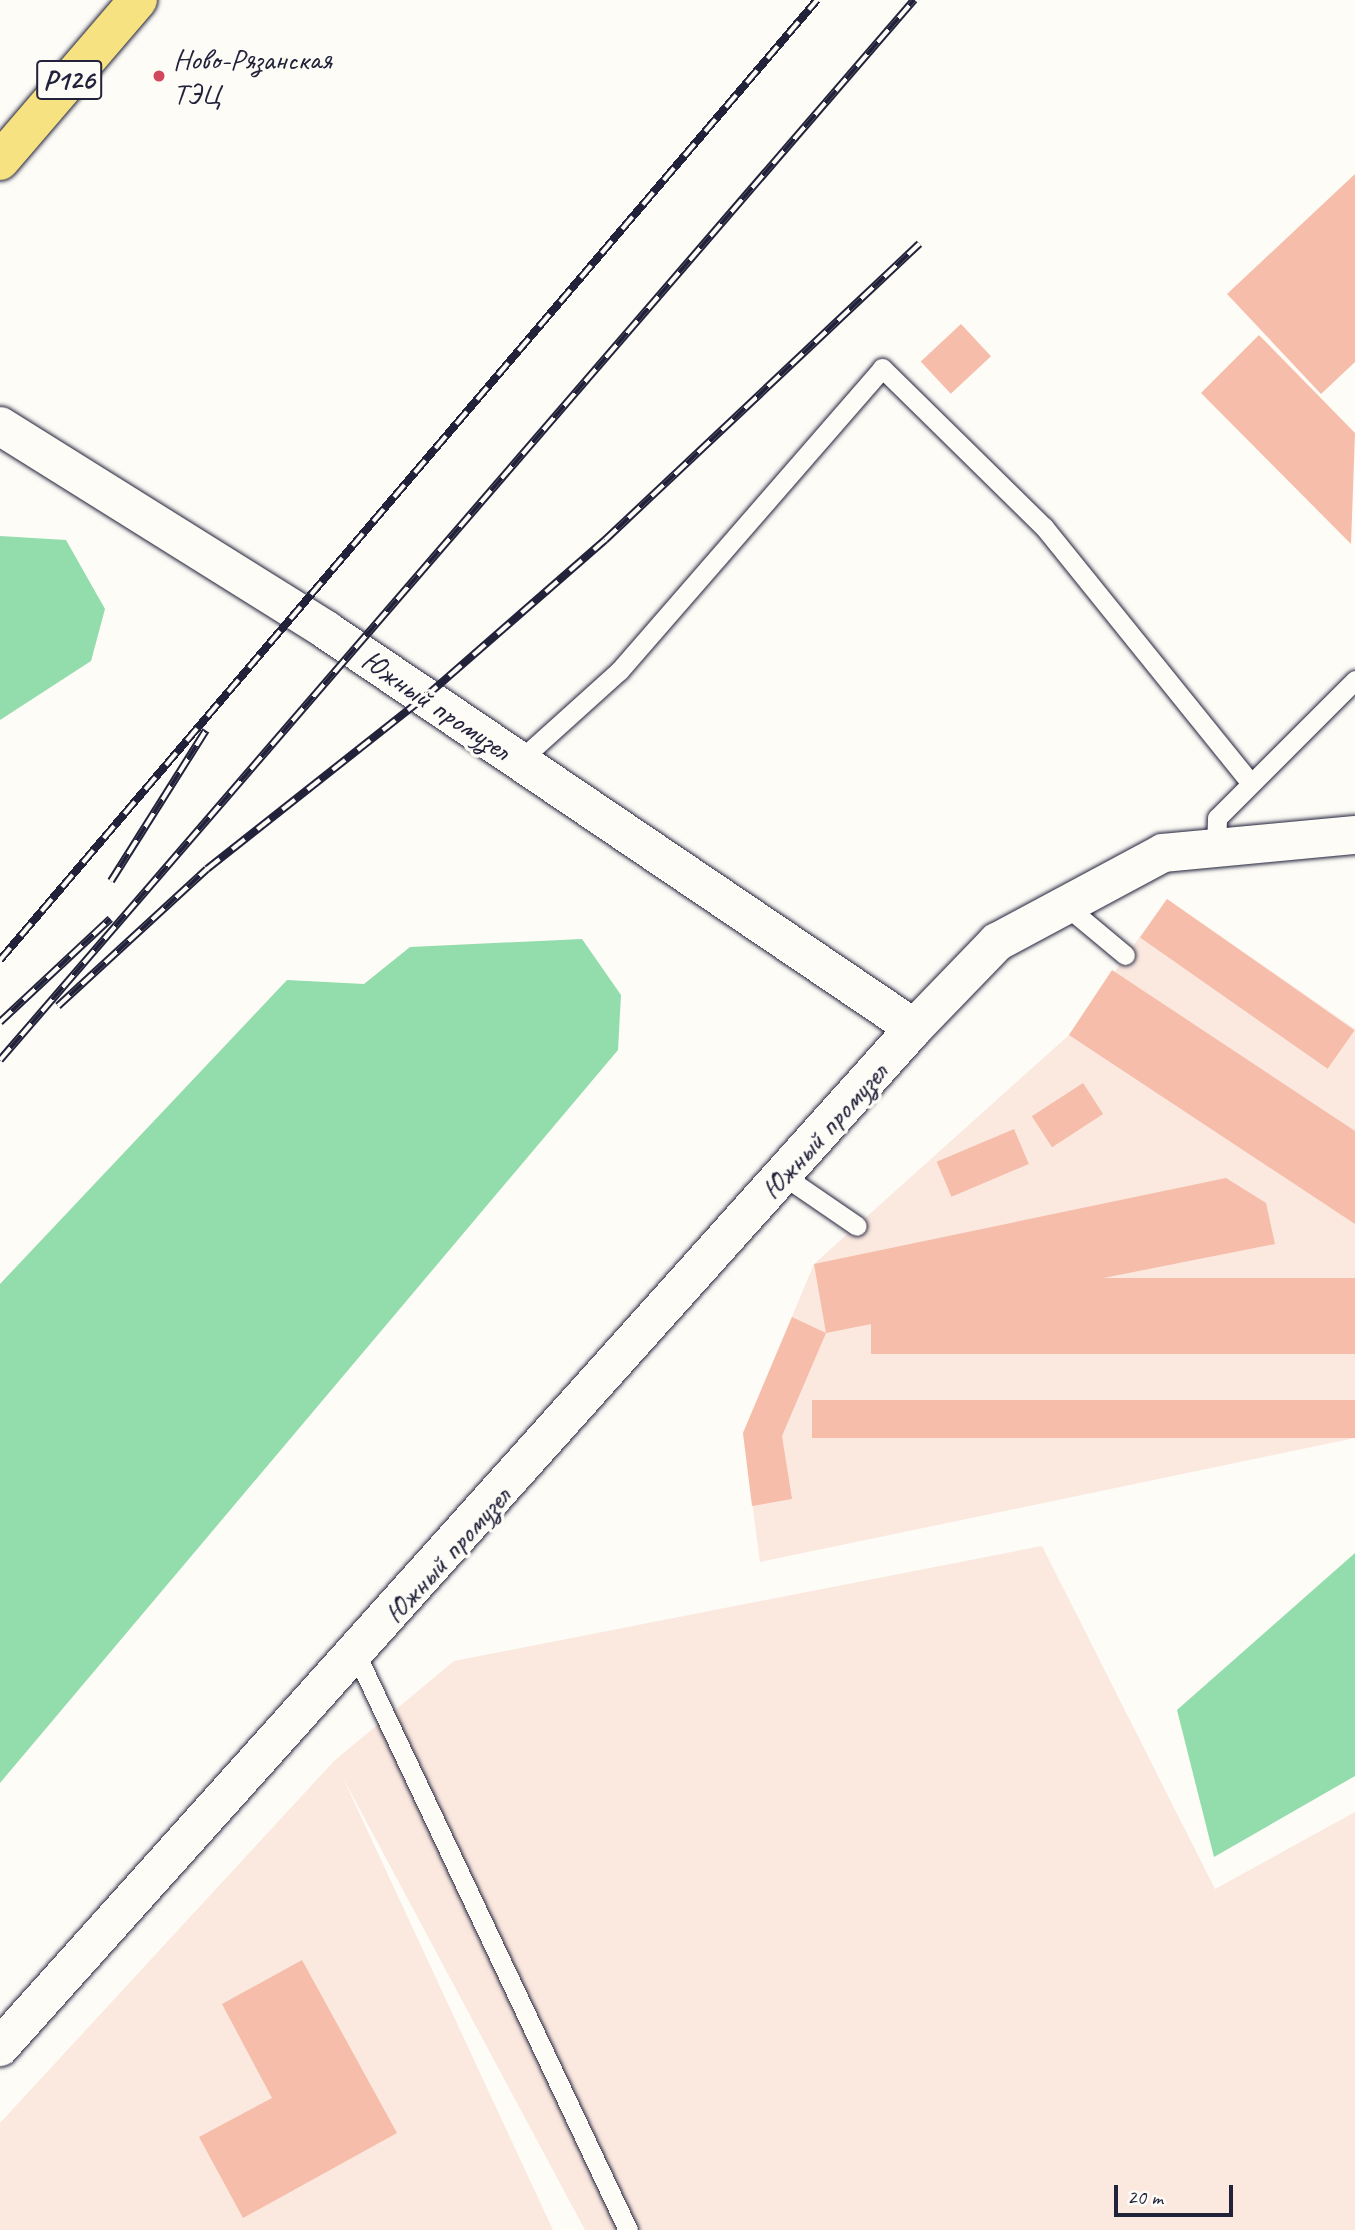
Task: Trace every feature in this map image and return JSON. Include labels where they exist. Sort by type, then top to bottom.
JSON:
[{"type":"main road","name":"Р126","points":[[0,160],[138,0]]},
{"type":"street","name":"Южный промузел","points":[[0,426],[326,630],[914,1028],[357,1656],[0,2047]]},
{"type":"street","points":[[914,1028],[997,942],[1163,853],[1355,835]]},
{"type":"lane","points":[[519,761],[619,671],[882,368],[1044,527],[1248,780]]},
{"type":"lane","points":[[1216,848],[1217,818],[1248,780],[1355,680]]},
{"type":"lane","points":[[1065,905],[1125,955]]},
{"type":"lane","points":[[784,1176],[857,1226]]},
{"type":"lane","points":[[357,1656],[628,2230]]},
{"type":"shaded area","points":[[1167,899],[1355,1029],[1355,1438],[760,1562],[743,1433],[814,1264],[1069,1035]]},
{"type":"shaded area","points":[[1042,1546],[1215,1889],[1355,1812],[1355,2230],[585,2230],[343,1778],[553,2230],[0,2230],[0,2123],[334,1761],[454,1661]]},
{"type":"green space","points":[[0,536],[66,540],[105,609],[91,661],[0,720]]},
{"type":"green space","points":[[582,939],[621,995],[618,1050],[0,1783],[0,1284],[287,980],[364,984],[410,947]]},
{"type":"green space","points":[[1355,1553],[1355,1776],[1214,1857],[1177,1710]]},
{"type":"building","points":[[1355,174],[1355,362],[1321,394],[1227,294]]},
{"type":"building","points":[[961,324],[991,356],[951,394],[921,362]]},
{"type":"building","points":[[1259,335],[1355,433],[1351,544],[1201,393]]},
{"type":"building","points":[[1167,899],[1355,1030],[1328,1069],[1140,938]]},
{"type":"building","points":[[1112,970],[1355,1131],[1355,1224],[1069,1035]]},
{"type":"building","points":[[1083,1083],[1103,1114],[1052,1147],[1032,1116]]},
{"type":"building","points":[[1014,1129],[1029,1164],[952,1197],[937,1162]]},
{"type":"building","points":[[1226,1178],[1266,1203],[1275,1244],[826,1333],[814,1264]]},
{"type":"building","points":[[871,1278],[1355,1278],[1355,1354],[871,1354]]},
{"type":"building","points":[[792,1317],[826,1333],[782,1436],[792,1499],[752,1506],[743,1433]]},
{"type":"building","points":[[812,1400],[1355,1400],[1355,1438],[812,1438]]},
{"type":"building","points":[[302,1960],[397,2133],[243,2218],[199,2137],[272,2098],[222,2004]]},
{"type":"railway","points":[[0,960],[817,0]]},
{"type":"railway","points":[[0,1060],[914,0]]},
{"type":"railway","points":[[58,1006],[207,869],[425,697],[605,540],[919,244]]},
{"type":"railway","points":[[111,881],[206,730]]},
{"type":"railway","points":[[0,1022],[110,919]]},
{"type":"place","name":"Ново-Рязанская ТЭЦ","points":[[159,76]]}]
